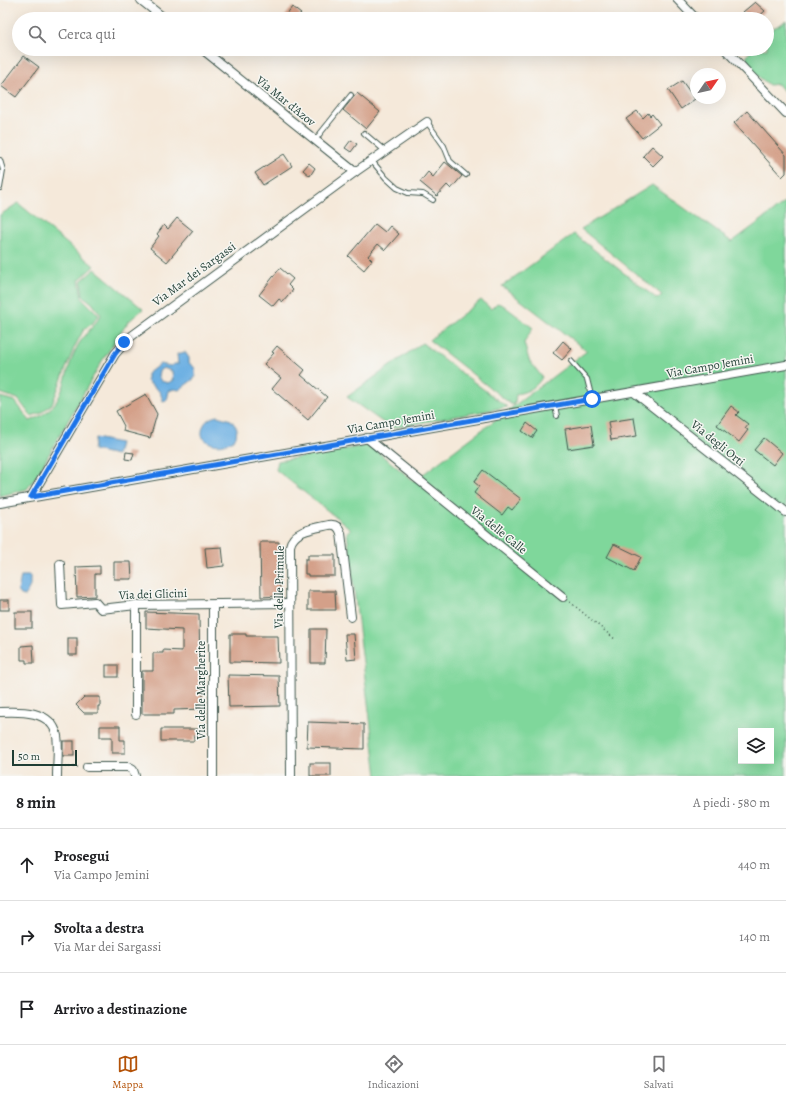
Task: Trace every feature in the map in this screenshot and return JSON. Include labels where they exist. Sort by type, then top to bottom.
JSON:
[{"type":"street","points":[[141,0],[156,12]]},
{"type":"street","points":[[678,0],[689,12]]},
{"type":"street","name":"Via Mar d'Azov","points":[[211,56],[355,172]]},
{"type":"street","points":[[732,56],[786,112]]},
{"type":"street","name":"Via Mar dei Sargassi","points":[[31,497],[115,354],[124,342],[136,331],[355,172],[427,122]]},
{"type":"street","name":"Via Campo Jemini","points":[[0,503],[786,365]]},
{"type":"street","name":"Via degli Orti","points":[[634,392],[786,512]]},
{"type":"street","name":"Via delle Calle","points":[[367,438],[564,597]]},
{"type":"street","name":"Via delle Primule","points":[[291,776],[290,546],[292,540],[303,532],[334,525],[341,533],[351,617]]},
{"type":"street","name":"Via dei Glicini","points":[[60,564],[62,605],[95,602],[101,609],[136,605],[290,603]]},
{"type":"street","points":[[136,605],[136,714]]},
{"type":"street","name":"Via delle Margherite","points":[[213,605],[213,776]]},
{"type":"street","points":[[0,712],[29,712],[50,722],[55,729],[58,738],[57,776]]},
{"type":"street","points":[[87,767],[128,767],[133,770],[135,776]]},
{"type":"lane","points":[[315,140],[351,95]]},
{"type":"lane","points":[[427,122],[444,146],[448,158],[466,175]]},
{"type":"lane","points":[[364,133],[385,152]]},
{"type":"lane","points":[[0,160],[3,170],[0,188]]},
{"type":"lane","points":[[372,160],[386,178],[397,188],[408,194],[423,194],[433,200]]},
{"type":"lane","points":[[571,361],[587,379],[592,399]]},
{"type":"lane","points":[[555,406],[557,416]]},
{"type":"path","points":[[564,597],[616,640]]},
{"type":"path","points":[[57,767],[87,767]]},
{"type":"green space","points":[[786,20],[786,94],[778,84],[769,85],[754,73],[746,58],[747,56],[774,56],[774,28]]},
{"type":"green space","points":[[652,185],[732,242],[786,202],[786,776],[377,776],[347,532],[351,529],[276,470],[278,461],[369,445],[414,481],[587,351],[502,286],[574,234],[657,299],[662,295],[581,229]]},
{"type":"green space","points":[[18,203],[94,266],[79,280],[82,298],[99,315],[92,324],[84,329],[74,348],[52,404],[41,413],[31,416],[18,399],[0,393],[0,215]]},
{"type":"green space","points":[[95,269],[143,309],[128,322],[102,361],[36,477],[27,489],[0,496],[0,397],[15,401],[30,421],[42,415],[51,408],[57,400],[62,391],[71,360],[76,349],[101,315],[92,303],[83,296],[81,281]]},
{"type":"green space","points":[[481,300],[491,309],[497,303],[503,305],[533,328],[524,343],[529,360],[542,377],[538,384],[532,388],[516,394],[515,402],[512,405],[429,340]]},
{"type":"green space","points":[[422,343],[507,407],[391,428],[347,397]]},
{"type":"water","points":[[185,352],[189,358],[189,363],[195,368],[195,378],[179,390],[174,389],[169,391],[167,400],[163,401],[160,392],[147,381],[147,374],[160,364],[171,366],[178,364],[177,354]],"holes":[[[163,368],[172,371],[173,380],[168,383],[161,381],[158,376],[159,371]]]},
{"type":"water","points":[[217,416],[231,420],[237,428],[236,437],[228,443],[219,445],[209,443],[202,436],[202,429],[205,423]]},
{"type":"water","points":[[95,438],[120,443],[117,455],[93,450]]},
{"type":"water","points":[[21,576],[30,576],[30,586],[25,596],[21,595],[18,591]]},
{"type":"building","points":[[755,2],[765,11],[764,12],[743,12]]},
{"type":"building","points":[[292,7],[298,12],[288,12]]},
{"type":"building","points":[[24,56],[39,67],[16,97],[1,86]]},
{"type":"building","points":[[682,81],[690,92],[690,103],[681,109],[668,90]]},
{"type":"building","points":[[357,93],[380,112],[366,129],[343,110]]},
{"type":"building","points":[[637,111],[643,118],[648,113],[650,116],[652,114],[660,124],[642,138],[626,119]]},
{"type":"building","points":[[747,111],[786,155],[786,173],[782,177],[734,123]]},
{"type":"building","points":[[351,140],[357,144],[351,152],[345,148]]},
{"type":"building","points":[[652,146],[663,156],[653,166],[643,156]]},
{"type":"building","points":[[284,154],[292,166],[263,185],[255,173]]},
{"type":"building","points":[[445,162],[462,176],[451,189],[447,185],[437,196],[420,182],[428,172],[433,177]]},
{"type":"building","points":[[309,163],[315,168],[310,176],[303,170]]},
{"type":"building","points":[[177,218],[193,231],[167,262],[150,248],[159,236],[157,234],[164,225],[168,229]]},
{"type":"building","points":[[375,224],[385,232],[390,226],[399,234],[385,250],[378,244],[368,256],[372,260],[364,270],[348,256]]},
{"type":"building","points":[[280,268],[293,279],[288,285],[293,290],[283,302],[279,299],[273,306],[259,295]]},
{"type":"building","points":[[563,341],[572,349],[562,360],[553,353]]},
{"type":"building","points":[[277,346],[305,370],[301,375],[327,397],[308,420],[272,389],[281,378],[264,364],[274,353],[272,352]]},
{"type":"building","points":[[146,394],[157,414],[150,438],[123,431],[124,426],[116,411]]},
{"type":"building","points":[[731,406],[739,412],[736,415],[748,424],[745,428],[748,430],[739,442],[717,425]]},
{"type":"building","points":[[634,418],[637,436],[611,440],[608,422]]},
{"type":"building","points":[[527,423],[537,431],[532,438],[522,431]]},
{"type":"building","points":[[591,425],[594,445],[568,449],[565,429]]},
{"type":"building","points":[[764,438],[782,453],[773,465],[754,450]]},
{"type":"building","points":[[126,452],[134,453],[132,460],[125,459]]},
{"type":"building","points":[[483,470],[521,499],[512,510],[508,507],[502,515],[474,493],[479,486],[474,482]]},
{"type":"building","points":[[260,542],[279,542],[280,596],[261,597]]},
{"type":"building","points":[[614,544],[641,557],[634,571],[607,557]]},
{"type":"building","points":[[222,547],[224,566],[207,568],[205,548]]},
{"type":"building","points":[[308,555],[335,555],[335,576],[308,576],[308,574],[305,574],[305,559],[308,559]]},
{"type":"building","points":[[114,562],[131,562],[132,579],[114,579]]},
{"type":"building","points":[[100,566],[100,574],[95,574],[95,596],[77,597],[76,567]]},
{"type":"building","points":[[308,591],[335,591],[336,610],[308,610]]},
{"type":"building","points":[[0,600],[9,600],[9,610],[0,610]]},
{"type":"building","points":[[15,612],[32,612],[32,628],[15,628]]},
{"type":"building","points":[[146,612],[199,614],[200,675],[203,675],[203,709],[174,710],[174,714],[142,714],[142,671],[153,671],[153,653],[163,653],[163,650],[182,651],[182,630],[146,628]]},
{"type":"building","points":[[311,629],[326,629],[325,663],[311,663]]},
{"type":"building","points":[[230,634],[246,634],[246,636],[278,636],[279,663],[230,662]]},
{"type":"building","points":[[345,634],[354,634],[356,659],[347,660]]},
{"type":"building","points":[[68,638],[77,638],[77,655],[68,655]]},
{"type":"building","points":[[33,645],[34,663],[26,663],[26,660],[21,660],[21,646]]},
{"type":"building","points":[[106,665],[118,665],[118,677],[106,677]]},
{"type":"building","points":[[228,675],[279,676],[280,706],[229,707]]},
{"type":"building","points":[[84,697],[100,697],[98,713],[84,713],[76,705]]},
{"type":"building","points":[[308,722],[364,724],[364,749],[307,747]]},
{"type":"building","points":[[100,726],[120,726],[120,740],[125,740],[125,753],[112,753],[112,737],[100,737]]},
{"type":"building","points":[[161,729],[198,729],[198,736],[194,736],[194,741],[161,741]]},
{"type":"building","points":[[63,741],[74,741],[74,756],[63,756]]},
{"type":"building","points":[[310,763],[331,763],[331,776],[310,776]]},
{"type":"route","points":[[124,342],[115,354],[31,497],[592,399]]}]
